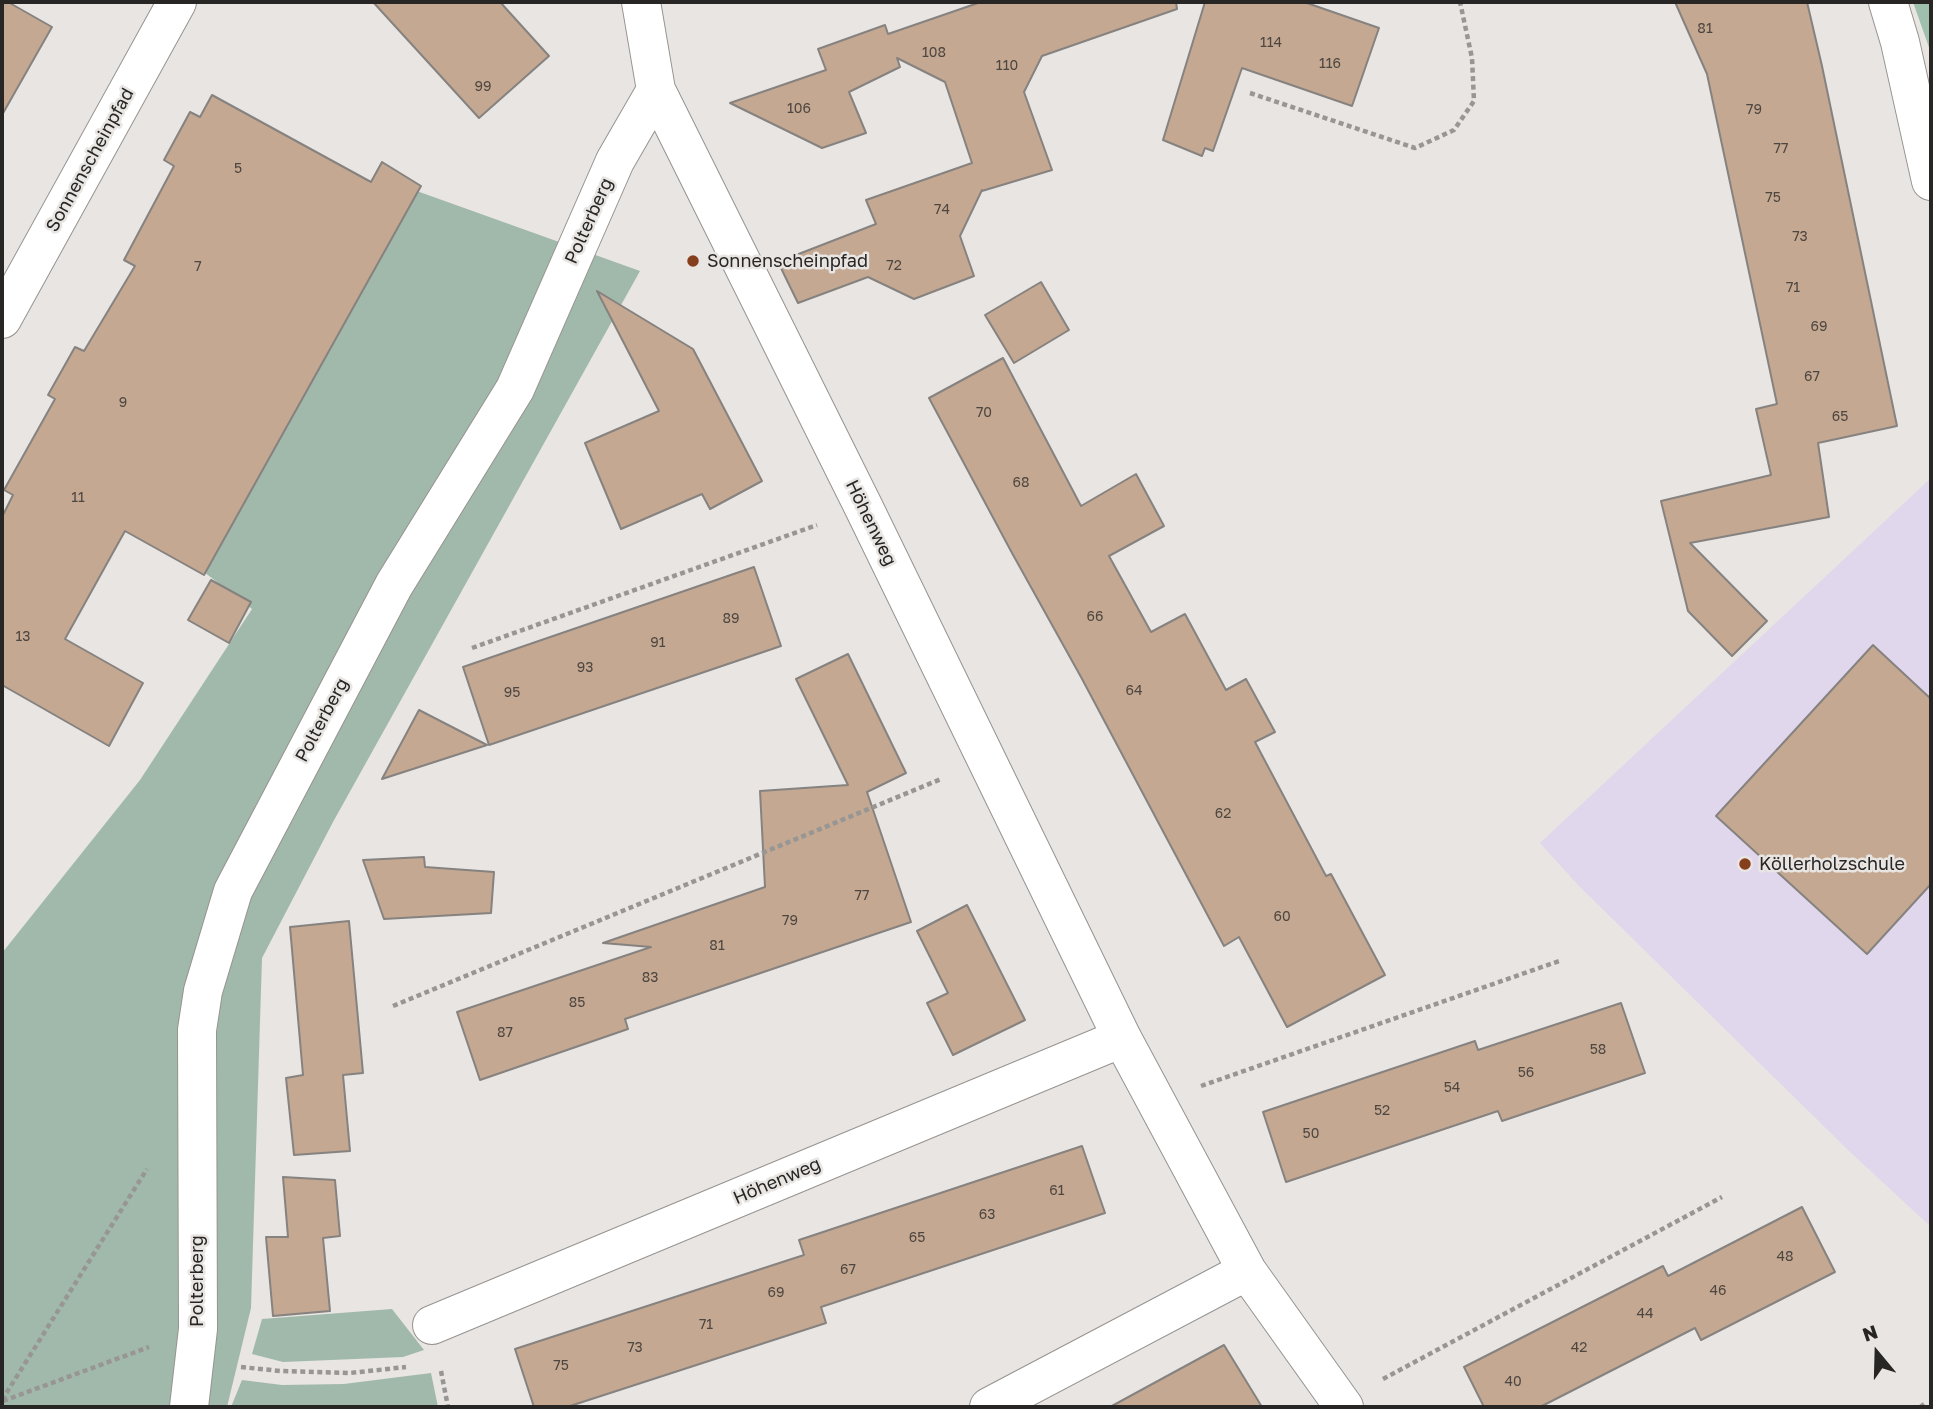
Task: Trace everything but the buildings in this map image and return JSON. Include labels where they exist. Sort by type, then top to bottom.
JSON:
[{"type":"street","name":"Sonnenscheinpfad","points":[[2,318],[177,2]]},
{"type":"street","points":[[1888,2],[1900,42],[1931,181]]},
{"type":"street","name":"Höhenweg","points":[[651,3],[656,90],[864,508],[1122,1038],[1247,1271],[1342,1405]]},
{"type":"street","name":"Polterberg","points":[[189,1407],[198,1329],[197,1030],[203,991],[233,891],[394,585],[515,390],[615,161],[656,90]]},
{"type":"street","name":"Höhenweg","points":[[432,1325],[1122,1038]]},
{"type":"street","points":[[989,1407],[1247,1271]]},
{"type":"path","points":[[1250,93],[1415,148],[1454,130],[1474,101],[1472,58],[1460,2]]},
{"type":"path","points":[[472,648],[864,508]]},
{"type":"path","points":[[393,1006],[987,760]]},
{"type":"path","points":[[1157,1101],[1562,960]]},
{"type":"path","points":[[2,1401],[147,1169]]},
{"type":"path","points":[[1342,1405],[1722,1197]]},
{"type":"path","points":[[432,1325],[448,1407]]},
{"type":"path","points":[[2,1401],[198,1329]]},
{"type":"path","points":[[280,1371],[350,1373],[439,1363]]},
{"type":"path","points":[[1920,1407],[1926,1403]]},
{"type":"shaded area","name":"Köllerholzschule","points":[[1931,478],[1931,1227],[1848,1150],[1578,885],[1540,843]]},
{"type":"green space","points":[[1913,2],[1931,2],[1931,53]]},
{"type":"green space","points":[[414,190],[640,271],[333,822],[262,958],[251,1308],[227,1407],[2,1407],[2,953],[140,780],[252,609],[204,572]]},
{"type":"green space","points":[[392,1309],[424,1350],[403,1357],[283,1362],[252,1354],[262,1319]]},
{"type":"green space","points":[[431,1373],[438,1407],[231,1407],[242,1380],[282,1385],[344,1384]]},
{"type":"place","name":"Sonnenscheinpfad","points":[[693,261]]},
{"type":"place","name":"Köllerholzschule","points":[[1745,864]]}]
